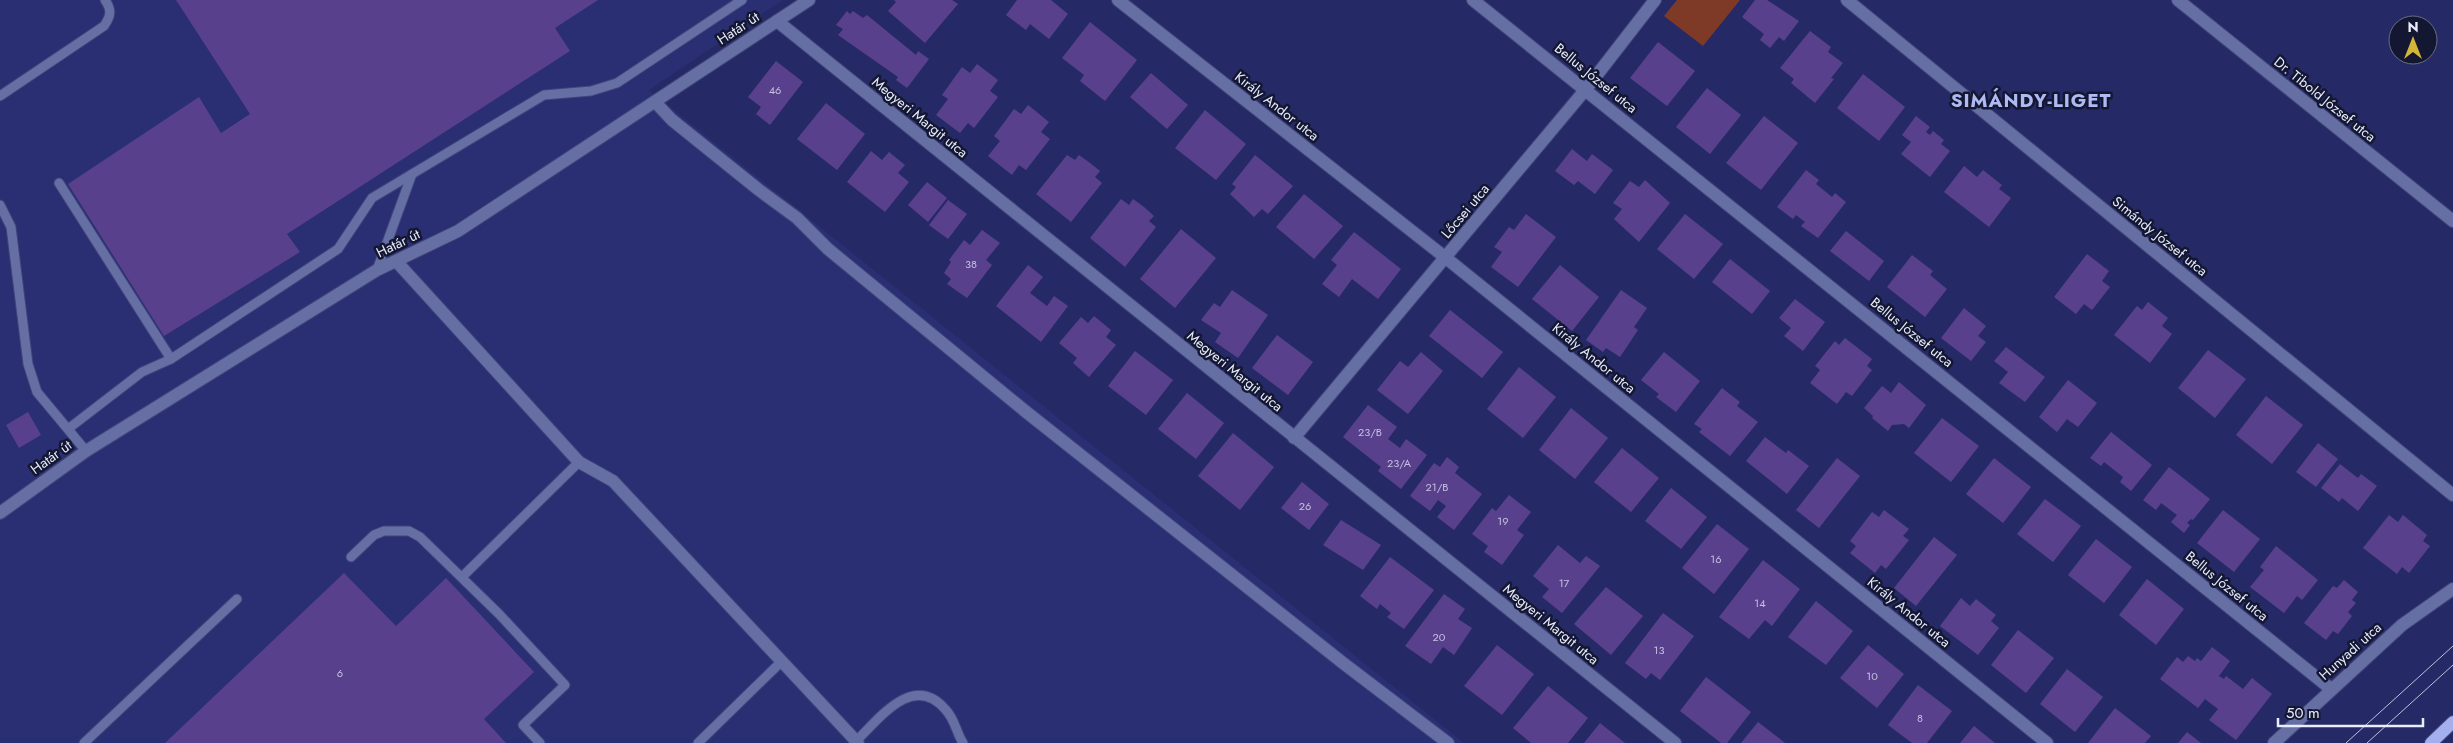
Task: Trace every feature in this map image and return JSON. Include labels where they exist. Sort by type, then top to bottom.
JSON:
[{"type":"main road","points":[[2431,743],[2453,722]]},
{"type":"street","name":"Határ út","points":[[0,513],[86,451],[377,270],[458,231],[809,0]]},
{"type":"street","name":"Király Andor utca","points":[[1118,0],[1446,258],[2047,743]]},
{"type":"street","name":"Bellus József utca","points":[[1474,0],[2331,689]]},
{"type":"street","name":"Lőcsei utca","points":[[1294,438],[1586,89],[1655,0]]},
{"type":"street","name":"Simándy József utca","points":[[1847,0],[2453,495]]},
{"type":"street","name":"Dr. Tibold József utca","points":[[2178,0],[2453,221]]},
{"type":"street","name":"Megyeri Margit utca","points":[[778,21],[1675,743]]},
{"type":"street","points":[[655,102],[672,120],[797,218],[828,249],[1025,411],[1343,663],[1448,743]]},
{"type":"street","points":[[396,261],[580,462],[613,481],[856,742]]},
{"type":"street","name":"Hunyadi utca","points":[[2274,743],[2402,624],[2453,589]]},
{"type":"lane","points":[[0,96],[104,26],[110,18],[110,7],[105,0]]},
{"type":"lane","points":[[68,429],[142,372],[170,359],[338,249],[372,198],[544,95],[592,91],[617,83],[742,0]]},
{"type":"lane","points":[[377,270],[412,174]]},
{"type":"lane","points":[[59,183],[170,359]]},
{"type":"lane","points":[[0,205],[11,226],[28,364],[37,392],[86,451]]},
{"type":"lane","points":[[462,577],[580,462]]},
{"type":"lane","points":[[352,557],[374,535],[384,531],[409,531],[420,537],[462,577],[565,685],[523,725],[540,743]]},
{"type":"lane","points":[[84,743],[237,599]]},
{"type":"lane","points":[[698,743],[782,661]]},
{"type":"lane","points":[[856,742],[893,705],[910,696],[930,698],[938,702],[950,714],[960,741]]},
{"type":"shaded area","points":[[0,0],[783,0],[649,90],[1464,743],[0,743]]},
{"type":"shaded area","points":[[1677,0],[1740,0],[1703,46],[1664,16]]},
{"type":"building","points":[[176,0],[598,0],[555,28],[570,51],[287,234],[300,252],[164,336],[68,184],[199,97],[221,133],[250,114]]},
{"type":"building","points":[[894,0],[952,0],[958,4],[925,43],[888,11],[896,2]]},
{"type":"building","points":[[1017,0],[1051,0],[1068,14],[1049,39],[1030,24],[1026,30],[1006,15]]},
{"type":"building","points":[[1755,0],[1767,0],[1799,21],[1784,41],[1779,37],[1770,48],[1760,40],[1764,34],[1742,17]]},
{"type":"building","points":[[847,11],[850,14],[853,11],[863,18],[867,15],[916,55],[918,51],[929,59],[907,88],[896,80],[898,77],[838,35],[843,29],[836,25]]},
{"type":"building","points":[[1090,22],[1137,60],[1105,101],[1080,81],[1084,75],[1062,58]]},
{"type":"building","points":[[1810,31],[1831,47],[1828,52],[1843,63],[1831,78],[1834,79],[1815,103],[1791,83],[1794,79],[1780,68]]},
{"type":"building","points":[[1658,42],[1695,71],[1667,106],[1630,78]]},
{"type":"building","points":[[776,61],[803,82],[770,125],[756,114],[761,107],[748,97]]},
{"type":"building","points":[[977,64],[998,80],[990,91],[998,97],[974,128],[968,123],[960,133],[936,115],[948,99],[942,95],[962,67],[970,73]]},
{"type":"building","points":[[1151,73],[1188,105],[1167,129],[1130,97]]},
{"type":"building","points":[[1863,74],[1905,107],[1879,141],[1837,108]]},
{"type":"building","points":[[1707,88],[1741,115],[1710,154],[1676,127]]},
{"type":"building","points":[[826,103],[865,134],[837,170],[797,139]]},
{"type":"building","points":[[1028,105],[1049,122],[1041,132],[1050,139],[1026,170],[1019,165],[1012,175],[988,156],[1000,141],[994,136],[1014,109],[1021,114]]},
{"type":"building","points":[[1205,110],[1246,144],[1216,180],[1175,148]]},
{"type":"building","points":[[1764,116],[1798,143],[1761,190],[1726,163]]},
{"type":"building","points":[[1916,116],[1930,127],[1926,132],[1930,135],[1933,131],[1944,140],[1941,144],[1950,151],[1930,177],[1901,154],[1911,142],[1902,135]]},
{"type":"building","points":[[1572,149],[1587,161],[1592,154],[1613,170],[1595,194],[1578,181],[1574,185],[1555,171]]},
{"type":"building","points":[[871,151],[882,160],[889,152],[905,165],[898,173],[909,182],[885,212],[847,182]]},
{"type":"building","points":[[1067,155],[1075,160],[1079,155],[1100,171],[1095,177],[1102,183],[1071,222],[1036,194]]},
{"type":"building","points":[[1255,155],[1293,186],[1268,214],[1262,209],[1254,217],[1230,194],[1236,187],[1232,184]]},
{"type":"building","points":[[1964,166],[1977,177],[1983,170],[2002,185],[1999,189],[2011,198],[1989,227],[1944,192]]},
{"type":"building","points":[[1806,170],[1819,180],[1816,184],[1832,197],[1835,193],[1846,202],[1818,238],[1801,226],[1805,222],[1796,215],[1793,219],[1777,207]]},
{"type":"building","points":[[1645,180],[1670,203],[1639,242],[1614,219],[1622,209],[1613,203],[1630,181],[1639,187]]},
{"type":"building","points":[[927,182],[947,198],[928,222],[908,205]]},
{"type":"building","points":[[1304,194],[1343,226],[1314,259],[1276,227]]},
{"type":"building","points":[[1121,199],[1129,205],[1133,199],[1144,207],[1154,216],[1149,221],[1156,227],[1125,267],[1090,238]]},
{"type":"building","points":[[948,200],[967,214],[948,239],[929,225]]},
{"type":"building","points":[[1526,214],[1556,237],[1518,287],[1491,267],[1502,252],[1494,247],[1509,227],[1514,230]]},
{"type":"building","points":[[1685,214],[1723,244],[1694,279],[1657,249]]},
{"type":"building","points":[[1181,229],[1216,258],[1175,308],[1140,279]]},
{"type":"building","points":[[982,230],[1000,243],[986,260],[992,265],[967,298],[947,284],[951,279],[944,273],[951,262],[949,260],[964,240],[970,245]]},
{"type":"building","points":[[1846,231],[1884,261],[1869,281],[1830,251]]},
{"type":"building","points":[[1354,232],[1401,269],[1378,299],[1352,279],[1339,297],[1322,284],[1337,265],[1331,260]]},
{"type":"building","points":[[2087,254],[2109,271],[2102,281],[2110,287],[2092,310],[2084,304],[2076,314],[2054,297]]},
{"type":"building","points":[[1912,255],[1933,271],[1930,275],[1947,289],[1925,317],[1887,287]]},
{"type":"building","points":[[1730,259],[1770,291],[1752,314],[1712,282]]},
{"type":"building","points":[[1028,265],[1043,277],[1030,293],[1047,306],[1054,296],[1068,306],[1041,342],[996,306]]},
{"type":"building","points":[[1560,265],[1599,297],[1572,331],[1532,299]]},
{"type":"building","points":[[1232,290],[1268,315],[1238,358],[1215,342],[1221,333],[1201,320],[1214,303],[1220,307]]},
{"type":"building","points":[[1621,290],[1647,308],[1634,327],[1638,330],[1620,357],[1606,348],[1603,352],[1586,340]]},
{"type":"building","points":[[1795,299],[1825,322],[1803,351],[1784,336],[1791,328],[1779,318]]},
{"type":"building","points":[[2148,302],[2168,318],[2162,326],[2172,334],[2150,363],[2114,335],[2137,306],[2142,310]]},
{"type":"building","points":[[1964,308],[1986,326],[1978,336],[1986,342],[1971,361],[1941,338]]},
{"type":"building","points":[[1450,310],[1503,352],[1482,378],[1429,336]]},
{"type":"building","points":[[1094,316],[1111,330],[1106,337],[1116,345],[1089,377],[1073,363],[1077,358],[1059,343],[1081,317],[1088,323]]},
{"type":"building","points":[[1277,335],[1313,362],[1288,395],[1252,368]]},
{"type":"building","points":[[1845,338],[1872,359],[1867,366],[1872,370],[1852,396],[1846,392],[1837,404],[1810,383],[1820,370],[1815,366],[1835,341],[1839,345]]},
{"type":"building","points":[[2006,347],[2045,377],[2025,402],[1999,383],[2008,372],[1994,361]]},
{"type":"building","points":[[2208,350],[2246,379],[2215,418],[2178,388]]},
{"type":"building","points":[[1135,351],[1173,380],[1146,415],[1108,386]]},
{"type":"building","points":[[1421,352],[1443,371],[1408,414],[1377,390],[1400,361],[1408,367]]},
{"type":"building","points":[[1664,352],[1700,381],[1676,412],[1656,397],[1659,394],[1641,380]]},
{"type":"building","points":[[1519,367],[1556,397],[1523,438],[1487,409]]},
{"type":"building","points":[[2068,380],[2097,403],[2078,427],[2067,419],[2057,432],[2039,417]]},
{"type":"building","points":[[1899,382],[1926,405],[1909,428],[1904,424],[1892,425],[1888,431],[1872,418],[1873,416],[1864,408],[1882,386],[1891,393]]},
{"type":"building","points":[[1722,388],[1740,402],[1737,406],[1758,422],[1730,456],[1699,432],[1702,429],[1694,424]]},
{"type":"building","points":[[1187,393],[1224,423],[1196,459],[1158,429]]},
{"type":"building","points":[[2266,396],[2303,425],[2272,464],[2236,435]]},
{"type":"building","points":[[1368,405],[1397,427],[1388,439],[1400,448],[1406,439],[1427,455],[1401,489],[1378,471],[1381,467],[1343,437]]},
{"type":"building","points":[[1571,408],[1608,438],[1575,479],[1539,450]]},
{"type":"building","points":[[28,412],[41,435],[19,448],[6,425]]},
{"type":"building","points":[[1942,418],[1979,446],[1951,482],[1914,453]]},
{"type":"building","points":[[2111,432],[2152,465],[2131,491],[2120,482],[2123,477],[2104,462],[2101,466],[2090,458]]},
{"type":"building","points":[[1233,433],[1274,467],[1240,510],[1198,476]]},
{"type":"building","points":[[1765,437],[1786,453],[1788,450],[1809,466],[1787,494],[1746,461]]},
{"type":"building","points":[[2318,443],[2338,459],[2316,487],[2296,472]]},
{"type":"building","points":[[1622,448],[1659,478],[1631,512],[1594,482]]},
{"type":"building","points":[[1447,457],[1459,467],[1455,473],[1482,494],[1454,530],[1437,517],[1446,506],[1438,500],[1430,511],[1410,496],[1434,463],[1440,467]]},
{"type":"building","points":[[1837,458],[1860,476],[1819,528],[1796,510]]},
{"type":"building","points":[[1994,458],[2031,487],[2003,523],[1966,494]]},
{"type":"building","points":[[2340,464],[2358,478],[2361,474],[2377,486],[2358,511],[2342,498],[2339,502],[2321,488]]},
{"type":"building","points":[[2169,467],[2210,499],[2193,520],[2191,519],[2187,523],[2190,525],[2184,533],[2171,522],[2177,515],[2161,503],[2156,510],[2143,500]]},
{"type":"building","points":[[1302,482],[1329,504],[1309,530],[1281,508]]},
{"type":"building","points":[[1671,488],[1707,517],[1681,549],[1645,521]]},
{"type":"building","points":[[1509,495],[1531,512],[1517,530],[1524,535],[1502,565],[1484,552],[1488,546],[1472,534],[1492,508],[1496,511]]},
{"type":"building","points":[[2045,499],[2081,526],[2053,562],[2017,534]]},
{"type":"building","points":[[1884,510],[1909,529],[1903,536],[1909,540],[1886,569],[1881,565],[1875,573],[1850,553],[1856,546],[1850,541],[1872,512],[1879,517]]},
{"type":"building","points":[[2223,510],[2260,539],[2234,572],[2197,543]]},
{"type":"building","points":[[2389,515],[2398,522],[2403,515],[2427,535],[2423,541],[2430,546],[2409,573],[2402,567],[2397,574],[2363,548]]},
{"type":"building","points":[[1341,520],[1381,545],[1363,570],[1323,545]]},
{"type":"building","points":[[1717,524],[1749,549],[1714,594],[1682,568]]},
{"type":"building","points":[[1934,537],[1957,555],[1916,606],[1894,588]]},
{"type":"building","points":[[2096,539],[2132,567],[2104,603],[2068,575]]},
{"type":"building","points":[[1558,545],[1580,563],[1586,556],[1600,566],[1562,613],[1542,597],[1549,589],[1533,576]]},
{"type":"building","points":[[2276,546],[2318,580],[2302,600],[2297,596],[2284,613],[2250,587],[2264,570],[2260,567]]},
{"type":"building","points":[[1390,557],[1434,590],[1404,629],[1387,617],[1391,613],[1380,604],[1377,609],[1360,596]]},
{"type":"building","points":[[1763,560],[1800,589],[1772,626],[1765,620],[1749,639],[1719,617]]},
{"type":"building","points":[[344,573],[396,626],[446,578],[534,672],[484,719],[506,743],[165,743]]},
{"type":"building","points":[[2147,579],[2184,609],[2156,645],[2119,615]]},
{"type":"building","points":[[2344,580],[2358,592],[2352,600],[2356,603],[2348,612],[2352,616],[2338,634],[2333,631],[2326,640],[2304,623],[2333,586],[2337,588]]},
{"type":"building","points":[[1606,587],[1643,616],[1611,655],[1574,624]]},
{"type":"building","points":[[1444,594],[1465,609],[1458,619],[1472,628],[1454,655],[1443,647],[1431,664],[1405,646]]},
{"type":"building","points":[[1961,598],[1970,606],[1976,599],[1996,615],[1991,621],[1999,628],[1978,655],[1940,626]]},
{"type":"building","points":[[1816,601],[1853,631],[1826,665],[1788,637]]},
{"type":"building","points":[[1663,613],[1694,636],[1660,680],[1651,673],[1646,679],[1625,663]]},
{"type":"building","points":[[2018,630],[2054,658],[2026,693],[1991,665]]},
{"type":"building","points":[[1497,645],[1534,674],[1502,715],[1464,686]]},
{"type":"building","points":[[1868,645],[1904,674],[1877,708],[1840,678]]},
{"type":"building","points":[[2212,647],[2230,661],[2219,676],[2224,679],[2226,676],[2243,689],[2252,678],[2272,694],[2236,740],[2209,720],[2218,709],[2205,699],[2198,708],[2160,679],[2177,657],[2183,662],[2188,656],[2195,661],[2197,658],[2201,661]]},
{"type":"building","points":[[2067,669],[2103,697],[2075,732],[2040,704]]},
{"type":"building","points":[[1706,677],[1751,712],[1727,743],[1721,743],[1680,711]]},
{"type":"building","points":[[1918,685],[1952,711],[1927,743],[1912,743],[1888,725]]},
{"type":"building","points":[[1548,686],[1588,718],[1568,743],[1531,743],[1513,728]]},
{"type":"building","points":[[2115,708],[2151,736],[2145,743],[2088,743]]},
{"type":"building","points":[[1758,722],[1780,739],[1785,743],[1741,743]]},
{"type":"building","points":[[1600,723],[1625,743],[1584,743]]},
{"type":"building","points":[[1974,726],[1995,743],[1960,743]]},
{"type":"building","points":[[2187,732],[2201,743],[2178,743]]},
{"type":"tram line","points":[[2346,743],[2453,646]]},
{"type":"tram line","points":[[2367,743],[2453,665]]},
{"type":"district","name":"SIMÁNDY-LIGET","points":[[2031,100]]}]
